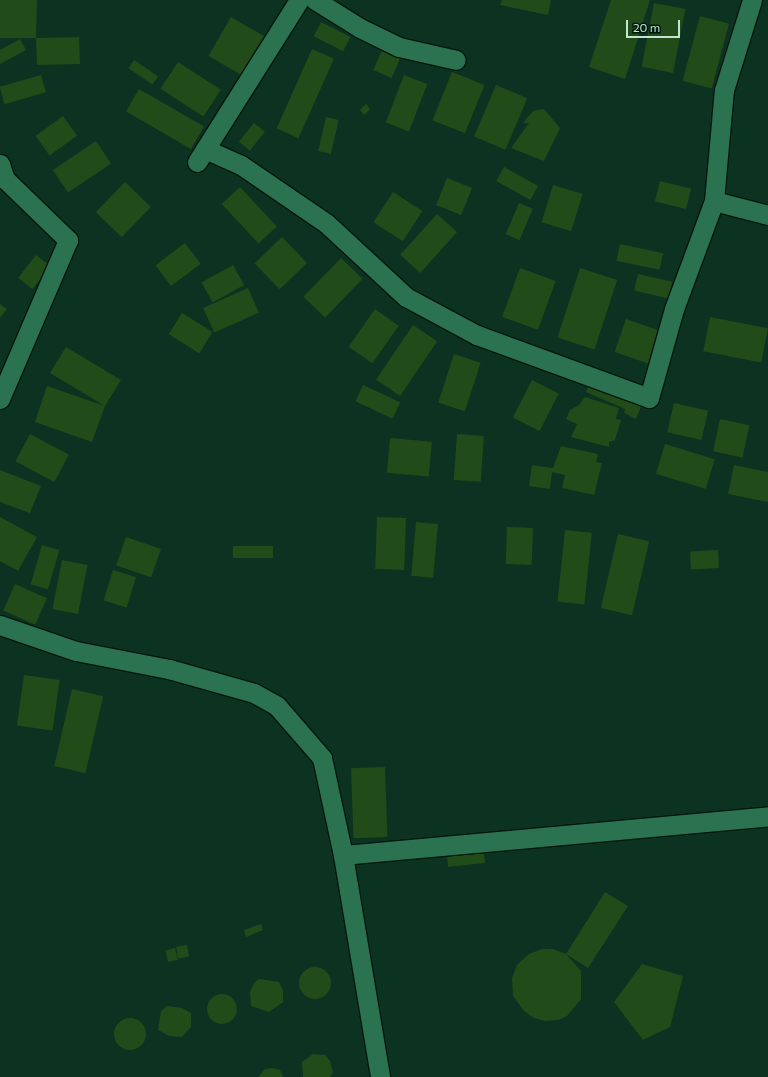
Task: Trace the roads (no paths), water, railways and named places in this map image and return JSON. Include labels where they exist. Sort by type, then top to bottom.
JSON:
[{"type":"street","points":[[299,0],[201,156],[241,165],[326,223],[406,297],[477,335],[649,398],[674,309],[714,202],[724,90],[752,0]]},
{"type":"street","points":[[315,0],[360,28],[399,47],[456,60]]},
{"type":"street","points":[[0,164],[6,179],[68,240],[0,399]]},
{"type":"street","points":[[714,202],[768,215]]},
{"type":"street","points":[[0,624],[76,651],[169,669],[254,693],[277,706],[322,758],[343,855],[380,1077]]},
{"type":"street","points":[[343,855],[768,816]]}]
